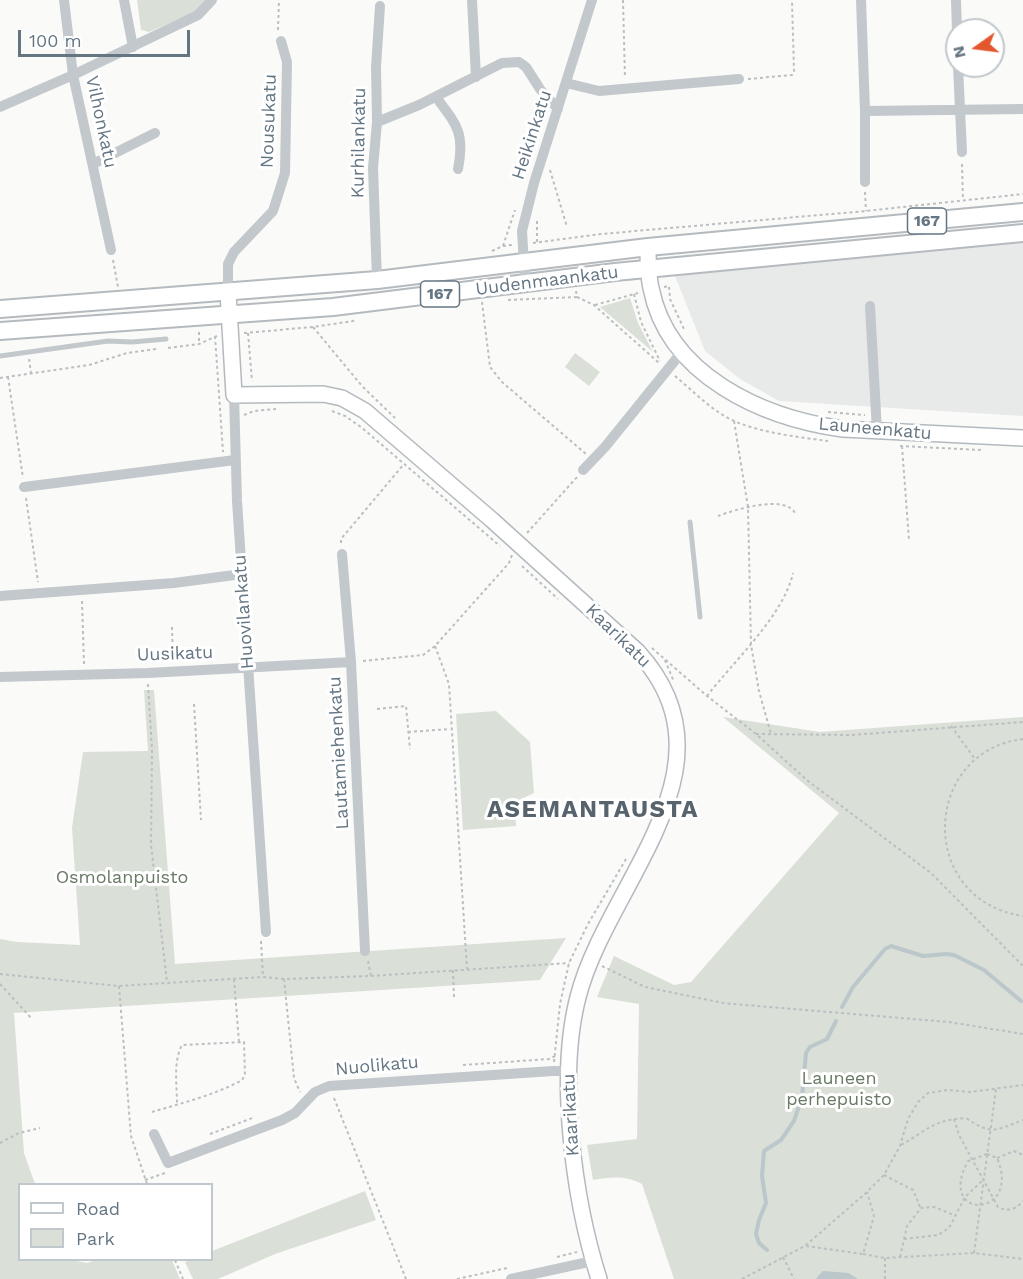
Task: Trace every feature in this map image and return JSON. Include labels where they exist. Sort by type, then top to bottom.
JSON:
[{"type":"main road","name":"Uudenmaankatu","points":[[0,309],[376,280],[648,247],[1023,212]]},
{"type":"main road","name":"Uudenmaankatu","points":[[0,331],[333,307],[525,282],[1023,233]]},
{"type":"street","name":"Vilhonkatu","points":[[64,0],[73,75],[111,250]]},
{"type":"street","points":[[124,0],[133,47]]},
{"type":"street","points":[[0,107],[198,15],[212,0]]},
{"type":"street","points":[[472,0],[476,77]]},
{"type":"street","name":"Heikinkatu","points":[[525,282],[522,262],[522,231],[534,183],[592,0]]},
{"type":"street","points":[[861,0],[865,182]]},
{"type":"street","points":[[956,0],[957,18]]},
{"type":"street","name":"Kurhilankatu","points":[[376,280],[373,168],[377,122],[376,67],[380,6]]},
{"type":"street","name":"Nousukatu","points":[[228,292],[228,264],[234,252],[273,211],[285,173],[287,62],[281,41]]},
{"type":"street","points":[[377,122],[436,97],[502,63],[519,62],[526,67],[540,89],[558,109]]},
{"type":"street","points":[[959,78],[962,152]]},
{"type":"street","points":[[566,83],[599,91],[739,79]]},
{"type":"street","points":[[436,97],[458,128],[462,149],[458,169]]},
{"type":"street","points":[[865,111],[1023,109]]},
{"type":"street","points":[[93,164],[155,133]]},
{"type":"street","name":"Launeenkatu","points":[[648,247],[651,289],[668,332],[681,353],[726,389],[756,405],[815,425],[877,424],[1023,438]]},
{"type":"street","name":"Huovilankatu","points":[[228,292],[235,460],[264,934]]},
{"type":"street","points":[[870,306],[877,424]]},
{"type":"street","points":[[583,470],[681,353]]},
{"type":"street","name":"Kaarikatu","points":[[234,395],[323,394],[342,398],[365,411],[492,520],[638,652],[650,665],[665,691],[675,722],[677,738],[678,756],[675,779],[663,817],[589,960],[577,998],[561,1071],[587,1262],[599,1279]]},
{"type":"street","points":[[24,487],[235,460]]},
{"type":"street","name":"Lautamiehenkatu","points":[[342,554],[351,662],[365,951]]},
{"type":"street","points":[[0,596],[174,583],[242,574]]},
{"type":"street","name":"Uusikatu","points":[[0,677],[147,673],[351,662]]},
{"type":"street","name":"Nuolikatu","points":[[153,1134],[168,1163],[282,1120],[296,1113],[315,1092],[329,1086],[561,1071]]},
{"type":"street","points":[[511,1279],[587,1262]]},
{"type":"lane","points":[[118,341],[120,322]]},
{"type":"lane","points":[[0,356],[44,348],[166,339]]},
{"type":"lane","points":[[690,522],[700,617]]},
{"type":"path","points":[[279,0],[278,25],[281,41]]},
{"type":"path","points":[[623,0],[626,90]]},
{"type":"path","points":[[739,79],[792,75],[794,72],[792,0]]},
{"type":"path","points":[[962,152],[963,200]]},
{"type":"path","points":[[549,167],[567,227]]},
{"type":"path","points":[[865,182],[866,211]]},
{"type":"path","points":[[537,243],[601,234],[866,211],[1023,194]]},
{"type":"path","points":[[111,250],[118,290]]},
{"type":"path","points":[[594,305],[669,286],[670,299],[687,335]]},
{"type":"path","points":[[634,294],[641,322],[662,365]]},
{"type":"path","points":[[498,301],[577,297]]},
{"type":"path","points":[[486,302],[482,302],[490,367],[502,382],[592,460]]},
{"type":"path","points":[[0,378],[89,365],[127,353],[199,344],[215,336],[312,327],[353,321],[357,317]]},
{"type":"path","points":[[312,327],[362,386],[396,419]]},
{"type":"path","points":[[248,332],[254,411]]},
{"type":"path","points":[[29,365],[30,373]]},
{"type":"path","points":[[8,377],[39,593]]},
{"type":"path","points":[[221,421],[234,419],[254,411],[281,395]]},
{"type":"path","points":[[329,409],[345,416],[362,428],[502,549]]},
{"type":"path","points":[[826,411],[877,424]]},
{"type":"path","points":[[734,421],[748,507],[751,645],[759,691],[771,734]]},
{"type":"path","points":[[902,446],[909,540]]},
{"type":"path","points":[[342,554],[341,539],[404,464]]},
{"type":"path","points":[[520,527],[527,533],[583,470]]},
{"type":"path","points":[[718,516],[748,507],[787,505],[795,513]]},
{"type":"path","points":[[351,662],[423,656],[435,646],[508,563],[511,556]]},
{"type":"path","points":[[520,564],[564,604]]},
{"type":"path","points":[[707,696],[727,669],[751,645],[787,592],[793,573]]},
{"type":"path","points":[[81,590],[85,674]]},
{"type":"path","points":[[172,627],[174,671]]},
{"type":"path","points":[[648,644],[707,696],[756,734],[808,781],[931,873],[1023,966]]},
{"type":"path","points":[[435,646],[449,684],[467,969]]},
{"type":"path","points":[[664,659],[676,686]]},
{"type":"path","points":[[147,673],[152,750],[151,845],[167,982]]},
{"type":"path","points":[[194,704],[201,820]]},
{"type":"path","points":[[377,709],[406,706],[410,749]]},
{"type":"path","points":[[756,734],[852,735],[1023,722]]},
{"type":"path","points":[[951,726],[975,759]]},
{"type":"path","points":[[408,732],[452,729]]},
{"type":"path","points":[[1023,739],[990,749],[975,759],[958,780],[947,807],[944,827],[953,870],[964,886],[983,902],[1023,916]]},
{"type":"path","points":[[561,1071],[560,1004],[569,963],[588,924],[630,853]]},
{"type":"path","points":[[263,977],[264,934]]},
{"type":"path","points":[[365,951],[371,976]]},
{"type":"path","points":[[0,974],[119,986],[234,978],[371,976],[569,963]]},
{"type":"path","points":[[601,966],[645,987],[723,1003],[949,1022],[1023,1034]]},
{"type":"path","points":[[453,970],[454,997]]},
{"type":"path","points":[[234,978],[239,1042]]},
{"type":"path","points":[[284,979],[294,1078],[305,1101]]},
{"type":"path","points":[[0,984],[32,1019]]},
{"type":"path","points":[[119,986],[130,1136],[146,1183]]},
{"type":"path","points":[[152,1112],[200,1097],[242,1080],[245,1075],[244,1042],[182,1045],[177,1065],[177,1104]]},
{"type":"path","points":[[742,1279],[805,1246],[884,1175],[900,1146],[908,1119],[918,1102],[928,1093],[947,1090],[970,1092],[1023,1085]]},
{"type":"path","points":[[974,1253],[996,1089]]},
{"type":"path","points":[[327,1096],[333,1095],[406,1279]]},
{"type":"path","points":[[900,1146],[914,1138],[921,1130],[940,1121],[966,1118],[990,1131],[1023,1120]]},
{"type":"path","points":[[954,1119],[959,1135],[998,1207],[1004,1210],[1012,1209],[1023,1201]]},
{"type":"path","points":[[0,1143],[19,1133],[40,1128]]},
{"type":"path","points":[[997,1158],[1014,1151],[1023,1155]]},
{"type":"path","points":[[1005,1190],[996,1201],[980,1206],[973,1204],[965,1197],[960,1179],[968,1161],[987,1154],[997,1158],[1006,1178]]},
{"type":"path","points":[[145,1180],[167,1172]]},
{"type":"path","points":[[884,1175],[913,1190],[921,1208]]},
{"type":"path","points":[[904,1239],[938,1235],[949,1228],[965,1197],[984,1179]]},
{"type":"path","points":[[863,1254],[874,1216],[867,1192]]},
{"type":"path","points":[[900,1257],[908,1226],[921,1208],[934,1207],[954,1215]]},
{"type":"path","points":[[805,1246],[885,1258],[974,1253],[1023,1259]]},
{"type":"path","points":[[578,1251],[587,1262]]},
{"type":"path","points":[[783,1257],[794,1279]]},
{"type":"path","points":[[885,1258],[885,1279]]},
{"type":"path","points":[[175,1261],[183,1279]]},
{"type":"shaded area","points":[[1023,239],[1023,416],[779,401],[740,379],[705,351],[675,276]]},
{"type":"shaded area","points":[[823,1271],[849,1273],[858,1279],[815,1279]]},
{"type":"green space","points":[[137,0],[205,0],[197,11],[149,32],[141,30]]},
{"type":"green space","points":[[630,298],[638,323],[653,352],[600,307]]},
{"type":"green space","points":[[575,353],[600,372],[589,386],[565,367]]},
{"type":"green space","name":"Osmolanpuisto","points":[[144,690],[154,690],[175,964],[566,938],[540,980],[14,1013],[24,1153],[35,1183],[18,1183],[18,1261],[87,1263],[93,1261],[172,1261],[180,1279],[0,1279],[0,939],[80,945],[72,828],[83,752],[148,751]]},
{"type":"green space","points":[[496,711],[530,742],[534,793],[515,802],[516,826],[463,830],[456,714]]},
{"type":"green space","name":"Launeen perhepuisto","points":[[723,717],[820,732],[1023,717],[1023,1279],[858,1279],[849,1273],[815,1279],[674,1279],[642,1184],[624,1178],[593,1180],[587,1145],[637,1139],[639,1004],[597,997],[614,956],[674,985],[691,982],[839,813]]},
{"type":"green space","points":[[365,1191],[376,1220],[275,1254],[218,1279],[193,1279],[185,1262],[213,1261],[213,1251]]},
{"type":"waterway","points":[[842,1007],[853,987],[885,949],[891,946],[923,956],[954,955],[984,970],[1021,1001]]},
{"type":"waterway","points":[[767,1250],[759,1243],[756,1234],[766,1203],[762,1176],[764,1151],[781,1140],[794,1121],[802,1097],[806,1053],[810,1047],[827,1039],[836,1021]]},
{"type":"district","name":"ASEMANTAUSTA","points":[[593,810]]}]
